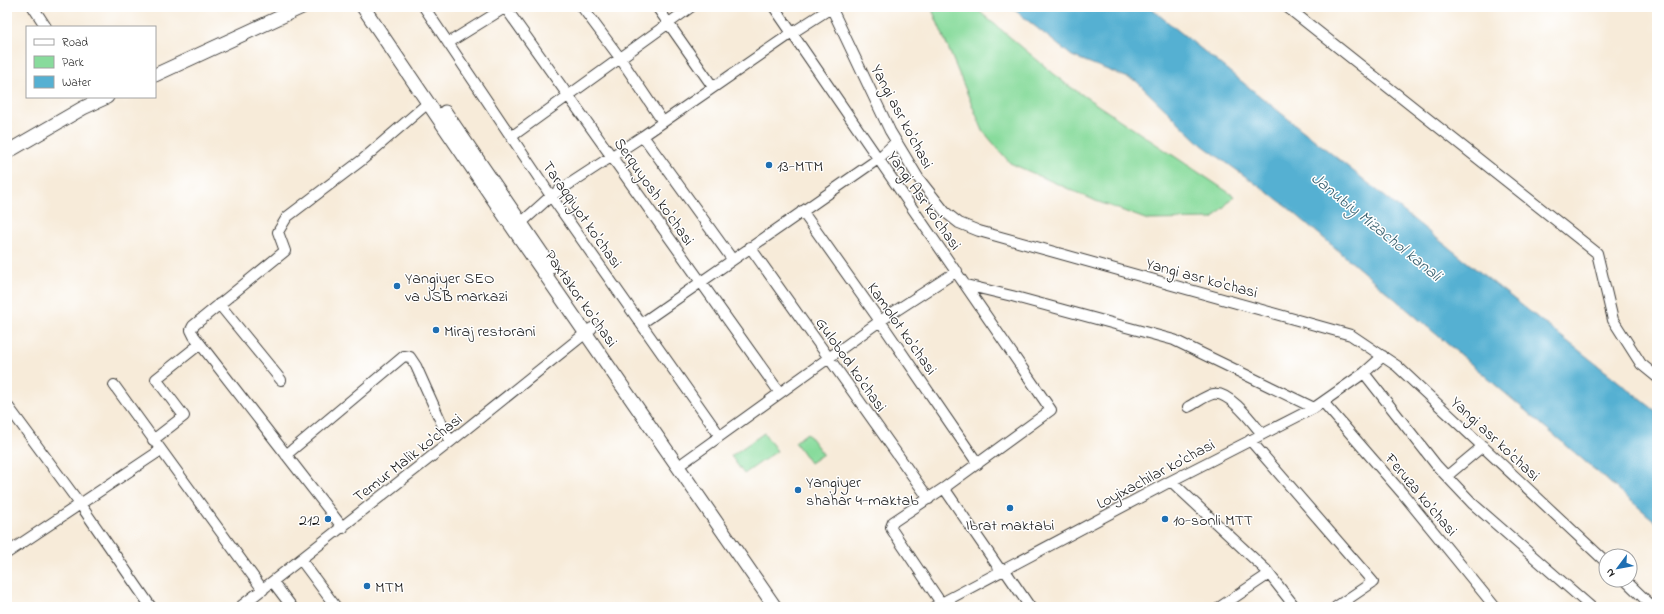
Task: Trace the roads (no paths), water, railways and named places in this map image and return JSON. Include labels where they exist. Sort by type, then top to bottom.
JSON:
[{"type":"main road","points":[[156,75],[302,7]]},
{"type":"main road","name":"Paxtakor ko'chasi","points":[[363,7],[428,103],[588,331],[775,607]]},
{"type":"main road","name":"Paxtakor ko'chasi","points":[[372,7],[521,223],[588,331],[684,462],[784,607]]},
{"type":"main road","points":[[7,152],[98,99]]},
{"type":"street","points":[[33,7],[45,26]]},
{"type":"street","name":"Taraqqiyot ko'chasi","points":[[424,7],[551,196],[642,322],[720,436]]},
{"type":"street","points":[[448,43],[506,7]]},
{"type":"street","name":"Serquyosh ko'chasi","points":[[506,7],[780,393]]},
{"type":"street","points":[[582,7],[620,58],[663,122]]},
{"type":"street","points":[[656,7],[713,87]]},
{"type":"street","points":[[511,137],[691,7]]},
{"type":"street","name":"Yangi Asr ko'chasi","points":[[774,7],[957,271],[1051,410],[978,464]]},
{"type":"street","points":[[521,223],[551,196],[612,157],[831,7]]},
{"type":"street","name":"Yangi asr ko'chasi","points":[[831,7],[896,142],[919,179],[946,212],[959,223],[979,231],[1351,335],[1397,366],[1598,554]]},
{"type":"street","points":[[1287,7],[1597,253],[1613,320],[1641,364],[1657,377]]},
{"type":"street","points":[[342,528],[200,344],[191,330],[193,326],[219,304],[285,251],[278,232],[287,217],[362,160],[428,103]]},
{"type":"street","points":[[643,136],[732,259]]},
{"type":"street","points":[[642,322],[878,159],[896,142]]},
{"type":"street","name":"Kamolot ko'chasi","points":[[802,211],[880,321],[978,464]]},
{"type":"street","name":"Gulobod ko'chasi","points":[[750,247],[929,499]]},
{"type":"street","points":[[684,462],[880,321],[957,271]]},
{"type":"street","points":[[966,285],[1174,340],[1319,405]]},
{"type":"street","points":[[219,304],[281,380]]},
{"type":"street","name":"Temur Malik ko'chasi","points":[[240,607],[274,582],[588,331]]},
{"type":"street","points":[[153,440],[184,416],[156,379],[200,344]]},
{"type":"street","points":[[286,455],[404,356],[410,357],[416,366],[450,442]]},
{"type":"street","name":"Loyixachilar ko'chasi","points":[[938,605],[1171,481],[1319,405],[1364,373],[1383,356]]},
{"type":"street","points":[[1364,373],[1447,476],[1473,504],[1591,607]]},
{"type":"street","points":[[114,385],[263,590]]},
{"type":"street","points":[[1188,407],[1213,394],[1219,394],[1231,400],[1262,434]]},
{"type":"street","points":[[7,405],[80,504],[151,607]]},
{"type":"street","name":"Feruza ko'chasi","points":[[1319,405],[1404,494],[1495,607]]},
{"type":"street","points":[[1250,440],[1373,582],[1336,607]]},
{"type":"street","points":[[1447,476],[1483,446]]},
{"type":"street","points":[[7,553],[161,450]]},
{"type":"street","points":[[938,605],[891,527],[893,522],[929,499],[978,464]]},
{"type":"street","points":[[1171,481],[1269,574],[1296,607]]},
{"type":"street","points":[[944,488],[1030,607]]},
{"type":"street","points":[[301,560],[336,607]]},
{"type":"street","points":[[1220,607],[1269,574]]},
{"type":"street","points":[[274,582],[289,606]]},
{"type":"street","points":[[1633,588],[1653,607]]},
{"type":"water","name":"Janubiy Mizachol kanali","points":[[1011,7],[1149,7],[1429,232],[1657,412],[1657,523],[1285,205],[1202,145],[1136,81],[1072,56]]},
{"type":"place","name":"13-MTM","points":[[769,165]]},
{"type":"place","name":"Yangiyer SEO va JSB markazi","points":[[397,286]]},
{"type":"place","name":"Miraj restorani","points":[[436,330]]},
{"type":"place","name":"Yangiyer shahar 4-maktab","points":[[798,490]]},
{"type":"place","name":"Ibrat maktabi","points":[[1010,508]]},
{"type":"place","name":"212","points":[[328,519]]},
{"type":"place","name":"10-sonli MTT","points":[[1165,519]]},
{"type":"place","name":"MTM","points":[[367,586]]}]
